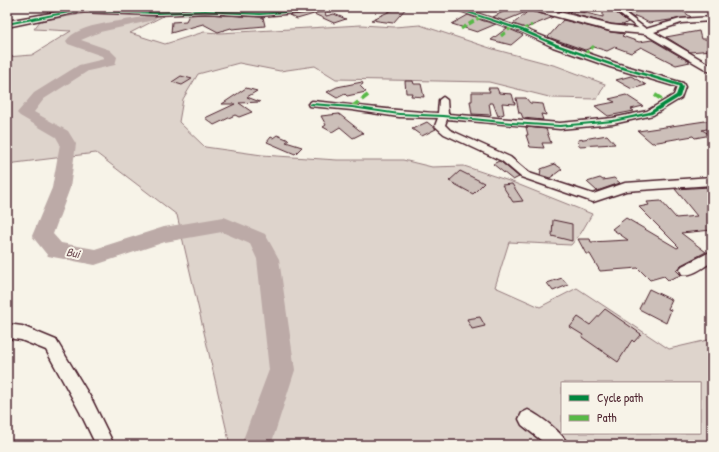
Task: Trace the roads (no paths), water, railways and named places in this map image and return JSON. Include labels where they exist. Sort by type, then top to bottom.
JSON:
[{"type":"street","points":[[7,24],[79,10],[152,13],[205,11],[260,14],[346,7]]},
{"type":"street","points":[[312,104],[352,107],[399,114],[443,116],[560,126],[612,121],[650,114],[678,96],[681,87],[680,85],[605,63],[556,45],[522,30],[452,7]]},
{"type":"street","points":[[530,7],[611,28],[648,32],[680,21],[712,19]]},
{"type":"street","points":[[613,7],[648,32],[712,70]]},
{"type":"street","points":[[443,100],[443,116],[440,126],[447,132],[506,159],[525,175],[593,198],[624,187],[712,181]]},
{"type":"street","points":[[687,270],[712,256]]},
{"type":"street","points":[[7,331],[22,333],[50,345],[86,406],[105,445]]},
{"type":"street","points":[[528,419],[559,445]]},
{"type":"waterway","name":"Bui","points":[[152,7],[154,14],[150,18],[97,29],[78,36],[72,41],[106,53],[111,57],[110,62],[84,68],[39,96],[25,113],[62,134],[68,144],[61,188],[42,236],[55,250],[95,257],[164,235],[224,224],[258,239],[268,259],[282,370],[256,445]]}]
